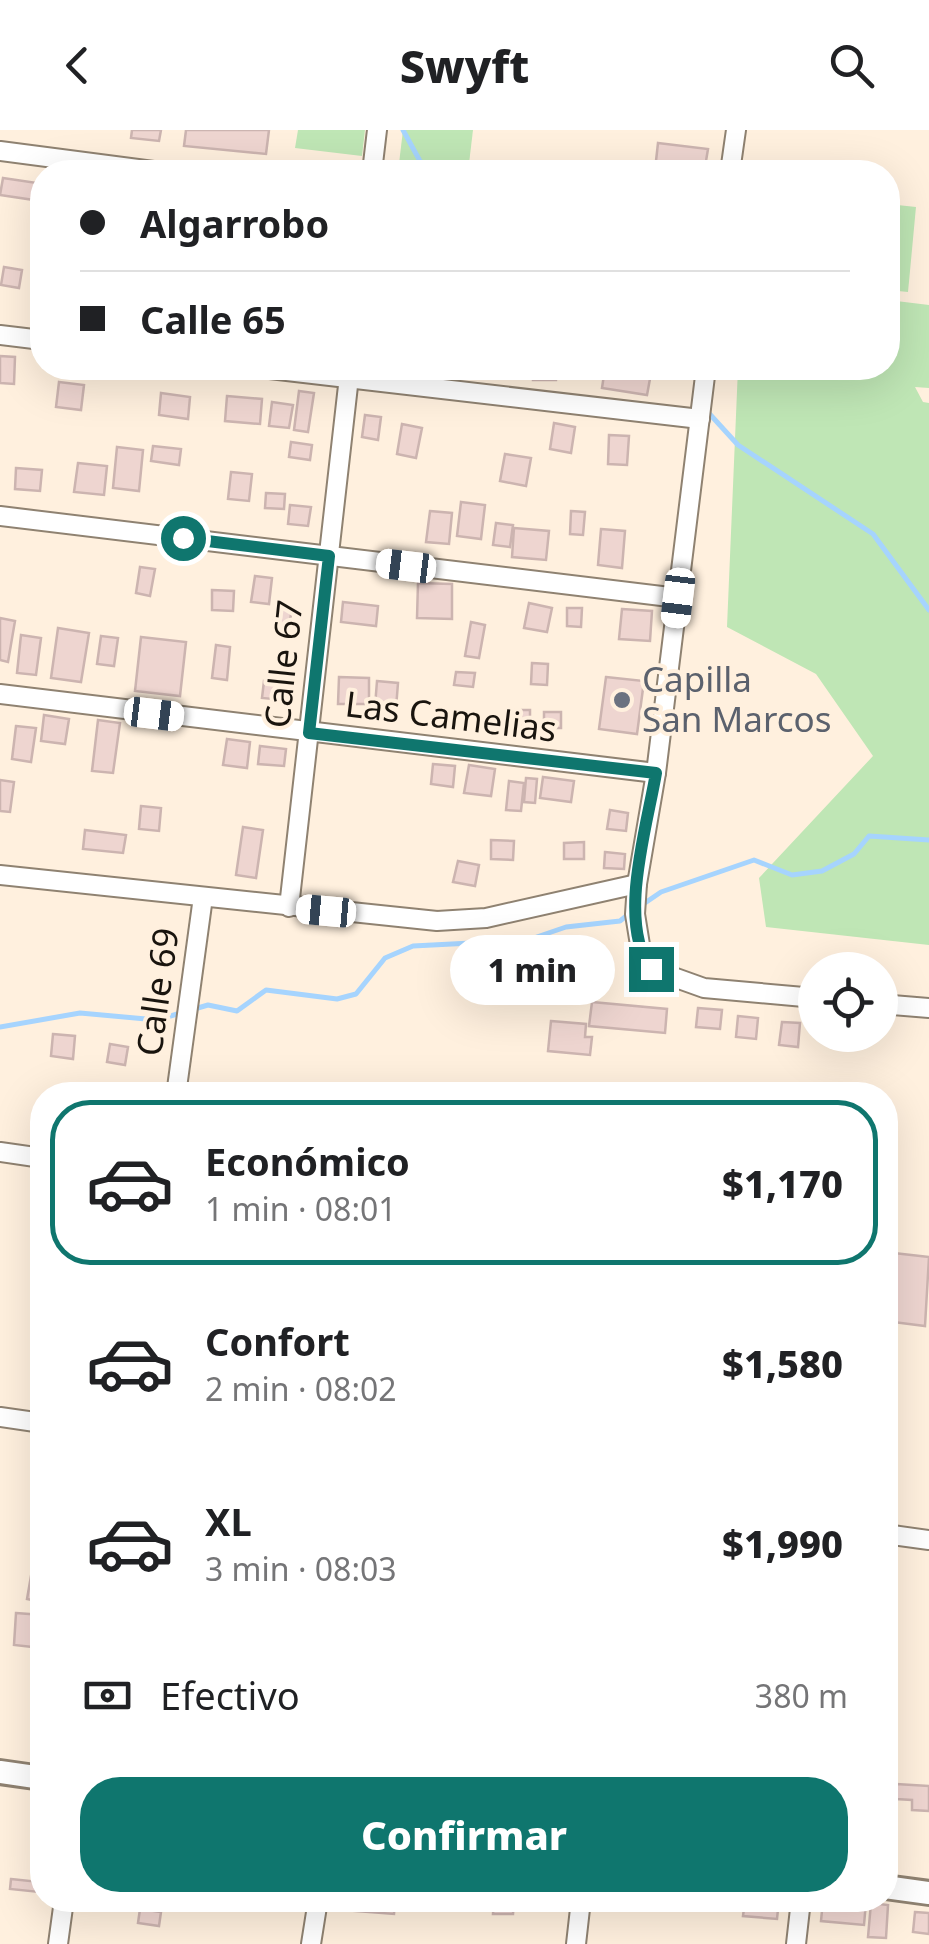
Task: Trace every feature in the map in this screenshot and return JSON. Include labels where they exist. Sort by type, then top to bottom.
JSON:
[{"type":"main road","points":[[0,1772],[30,1776]]},
{"type":"main road","points":[[898,1888],[929,1892]]},
{"type":"street","points":[[373,160],[377,130]]},
{"type":"street","points":[[732,160],[736,130]]},
{"type":"street","points":[[0,151],[69,160]]},
{"type":"street","points":[[0,335],[30,339]]},
{"type":"street","name":"Calle 67","points":[[290,907],[349,380]]},
{"type":"street","points":[[403,380],[700,419]]},
{"type":"street","points":[[705,380],[635,914],[640,945],[651,969],[704,988],[798,996]]},
{"type":"street","points":[[0,516],[678,598]]},
{"type":"street","name":"Las Camelias","points":[[0,694],[656,773]]},
{"type":"street","points":[[0,874],[437,921],[486,918],[637,884]]},
{"type":"street","name":"Calle 69","points":[[178,1082],[203,897]]},
{"type":"street","points":[[898,1005],[929,1008]]},
{"type":"street","points":[[0,1152],[30,1156]]},
{"type":"street","points":[[0,1417],[30,1421]]},
{"type":"street","points":[[898,1536],[929,1540]]},
{"type":"street","points":[[58,1944],[62,1912]]},
{"type":"street","points":[[311,1944],[316,1912]]},
{"type":"street","points":[[576,1944],[580,1912]]},
{"type":"street","points":[[796,1944],[800,1912]]},
{"type":"green space","points":[[298,130],[365,130],[362,156],[295,148]]},
{"type":"green space","points":[[403,130],[473,130],[469,160],[399,160]]},
{"type":"green space","points":[[900,205],[916,207],[908,292],[900,291]]},
{"type":"green space","points":[[900,301],[929,305],[929,388],[915,387],[923,402],[929,403],[929,945],[766,927],[759,878],[873,756],[816,674],[727,627],[737,380],[900,380]]},
{"type":"building","points":[[132,130],[161,130],[159,141],[131,138]]},
{"type":"building","points":[[186,130],[269,130],[266,154],[184,146]]},
{"type":"building","points":[[658,143],[708,149],[706,160],[656,160]]},
{"type":"building","points":[[3,178],[30,182],[30,199],[0,195]]},
{"type":"building","points":[[4,267],[22,270],[19,288],[1,285]]},
{"type":"building","points":[[0,356],[15,357],[14,384],[0,383]]},
{"type":"building","points":[[603,380],[650,380],[647,395],[602,388]]},
{"type":"building","points":[[59,382],[84,385],[81,410],[56,407]]},
{"type":"building","points":[[299,391],[314,393],[308,432],[294,430]]},
{"type":"building","points":[[161,393],[190,397],[188,419],[159,415]]},
{"type":"building","points":[[227,396],[262,399],[260,424],[225,421]]},
{"type":"building","points":[[272,402],[293,405],[289,428],[269,426]]},
{"type":"building","points":[[365,415],[381,417],[378,440],[362,437]]},
{"type":"building","points":[[554,423],[575,427],[571,453],[550,449]]},
{"type":"building","points":[[402,424],[422,428],[416,458],[397,454]]},
{"type":"building","points":[[609,435],[629,436],[627,465],[608,464]]},
{"type":"building","points":[[291,442],[312,445],[310,460],[289,457]]},
{"type":"building","points":[[153,446],[181,449],[179,465],[151,461]]},
{"type":"building","points":[[117,447],[143,450],[139,491],[113,488]]},
{"type":"building","points":[[505,454],[531,458],[526,486],[500,481]]},
{"type":"building","points":[[78,463],[107,466],[104,495],[74,492]]},
{"type":"building","points":[[16,468],[42,470],[40,491],[15,489]]},
{"type":"building","points":[[231,472],[252,474],[249,501],[228,499]]},
{"type":"building","points":[[266,493],[285,494],[284,509],[265,508]]},
{"type":"building","points":[[461,502],[485,505],[481,539],[457,536]]},
{"type":"building","points":[[290,505],[311,507],[308,526],[288,524]]},
{"type":"building","points":[[430,511],[452,513],[449,544],[426,542]]},
{"type":"building","points":[[571,511],[585,512],[583,535],[570,534]]},
{"type":"building","points":[[496,523],[513,525],[510,547],[493,545]]},
{"type":"building","points":[[514,528],[549,531],[546,560],[512,557]]},
{"type":"building","points":[[601,529],[625,531],[622,568],[598,565]]},
{"type":"building","points":[[140,567],[155,569],[150,596],[136,593]]},
{"type":"building","points":[[255,576],[272,578],[269,604],[251,602]]},
{"type":"building","points":[[418,583],[452,584],[452,619],[417,618]]},
{"type":"building","points":[[212,590],[234,591],[233,611],[212,610]]},
{"type":"building","points":[[343,602],[378,606],[376,626],[341,622]]},
{"type":"building","points":[[529,603],[552,608],[547,632],[524,628]]},
{"type":"building","points":[[275,605],[292,607],[289,628],[273,626]]},
{"type":"building","points":[[567,608],[582,608],[581,627],[567,626]]},
{"type":"building","points":[[622,609],[652,611],[650,641],[619,639]]},
{"type":"building","points":[[0,618],[15,621],[8,662],[0,660]]},
{"type":"building","points":[[471,622],[485,625],[479,658],[465,656]]},
{"type":"building","points":[[58,628],[89,633],[81,682],[51,678]]},
{"type":"building","points":[[21,635],[41,638],[36,675],[17,673]]},
{"type":"building","points":[[101,636],[118,638],[114,666],[97,664]]},
{"type":"building","points":[[141,637],[186,642],[180,696],[135,691]]},
{"type":"building","points":[[216,645],[230,647],[227,680],[212,678]]},
{"type":"building","points":[[532,663],[548,664],[547,685],[531,684]]},
{"type":"building","points":[[456,672],[475,673],[473,687],[454,685]]},
{"type":"building","points":[[339,677],[369,678],[369,704],[338,704]]},
{"type":"building","points":[[606,677],[644,681],[637,734],[599,729]]},
{"type":"building","points":[[264,681],[285,684],[283,700],[262,698]]},
{"type":"building","points":[[377,681],[398,683],[395,721],[374,719]]},
{"type":"building","points":[[507,710],[530,710],[530,727],[507,727]]},
{"type":"building","points":[[544,712],[561,712],[561,728],[544,728]]},
{"type":"building","points":[[44,715],[69,719],[65,744],[41,741]]},
{"type":"building","points":[[98,720],[120,723],[113,773],[92,771]]},
{"type":"building","points":[[16,726],[36,728],[31,762],[12,759]]},
{"type":"building","points":[[227,739],[250,742],[247,768],[223,765]]},
{"type":"building","points":[[260,746],[286,749],[284,766],[258,764]]},
{"type":"building","points":[[433,764],[455,766],[453,787],[431,784]]},
{"type":"building","points":[[469,765],[495,769],[491,796],[464,793]]},
{"type":"building","points":[[543,777],[574,781],[571,802],[540,798]]},
{"type":"building","points":[[526,778],[537,779],[535,803],[524,802]]},
{"type":"building","points":[[0,780],[14,782],[10,812],[0,811]]},
{"type":"building","points":[[509,781],[524,783],[521,811],[506,810]]},
{"type":"building","points":[[141,806],[161,808],[159,831],[139,829]]},
{"type":"building","points":[[610,810],[628,813],[626,831],[607,829]]},
{"type":"building","points":[[243,827],[263,830],[256,878],[236,875]]},
{"type":"building","points":[[85,830],[126,835],[123,853],[83,849]]},
{"type":"building","points":[[491,840],[514,841],[513,860],[491,859]]},
{"type":"building","points":[[584,842],[584,859],[564,859],[564,843]]},
{"type":"building","points":[[605,852],[625,854],[624,869],[604,868]]},
{"type":"building","points":[[458,861],[479,865],[475,886],[453,882]]},
{"type":"building","points":[[592,1002],[667,1009],[665,1033],[589,1026]]},
{"type":"building","points":[[698,1008],[722,1010],[720,1029],[696,1027]]},
{"type":"building","points":[[738,1016],[758,1018],[756,1039],[736,1037]]},
{"type":"building","points":[[551,1021],[586,1024],[585,1037],[592,1037],[590,1055],[548,1051]]},
{"type":"building","points":[[782,1022],[798,1023],[798,1047],[779,1045]]},
{"type":"building","points":[[53,1034],[75,1036],[73,1059],[51,1056]]},
{"type":"building","points":[[110,1044],[128,1047],[125,1065],[107,1062]]},
{"type":"building","points":[[898,1253],[929,1257],[925,1326],[898,1323]]},
{"type":"building","points":[[16,1613],[30,1614],[30,1647],[14,1645]]},
{"type":"building","points":[[898,1784],[929,1786],[929,1811],[912,1810],[912,1800],[898,1799]]},
{"type":"building","points":[[11,1879],[30,1881],[30,1891],[10,1889]]},
{"type":"building","points":[[140,1912],[161,1912],[159,1926],[138,1923]]},
{"type":"building","points":[[744,1912],[778,1912],[777,1919],[743,1916]]},
{"type":"building","points":[[822,1912],[865,1912],[864,1925],[821,1921]]},
{"type":"building","points":[[870,1912],[888,1912],[886,1938],[868,1937]]},
{"type":"building","points":[[915,1912],[929,1913],[929,1934],[913,1932]]},
{"type":"waterway","points":[[403,130],[419,160]]},
{"type":"waterway","points":[[706,410],[738,445],[873,534],[929,610]]},
{"type":"waterway","points":[[639,907],[661,892],[754,860],[792,875],[822,871],[854,854],[869,836],[929,840]]},
{"type":"waterway","points":[[0,1027],[80,1013],[157,1020],[208,1005],[237,1011],[266,990],[337,999],[356,994],[385,958],[413,946],[528,940],[566,927],[620,921],[630,913]]},
{"type":"place","name":"Capilla San Marcos","points":[[622,700]]},
{"type":"route","points":[[183,538],[329,556],[309,733],[656,773],[635,914],[640,945],[651,969]]}]
